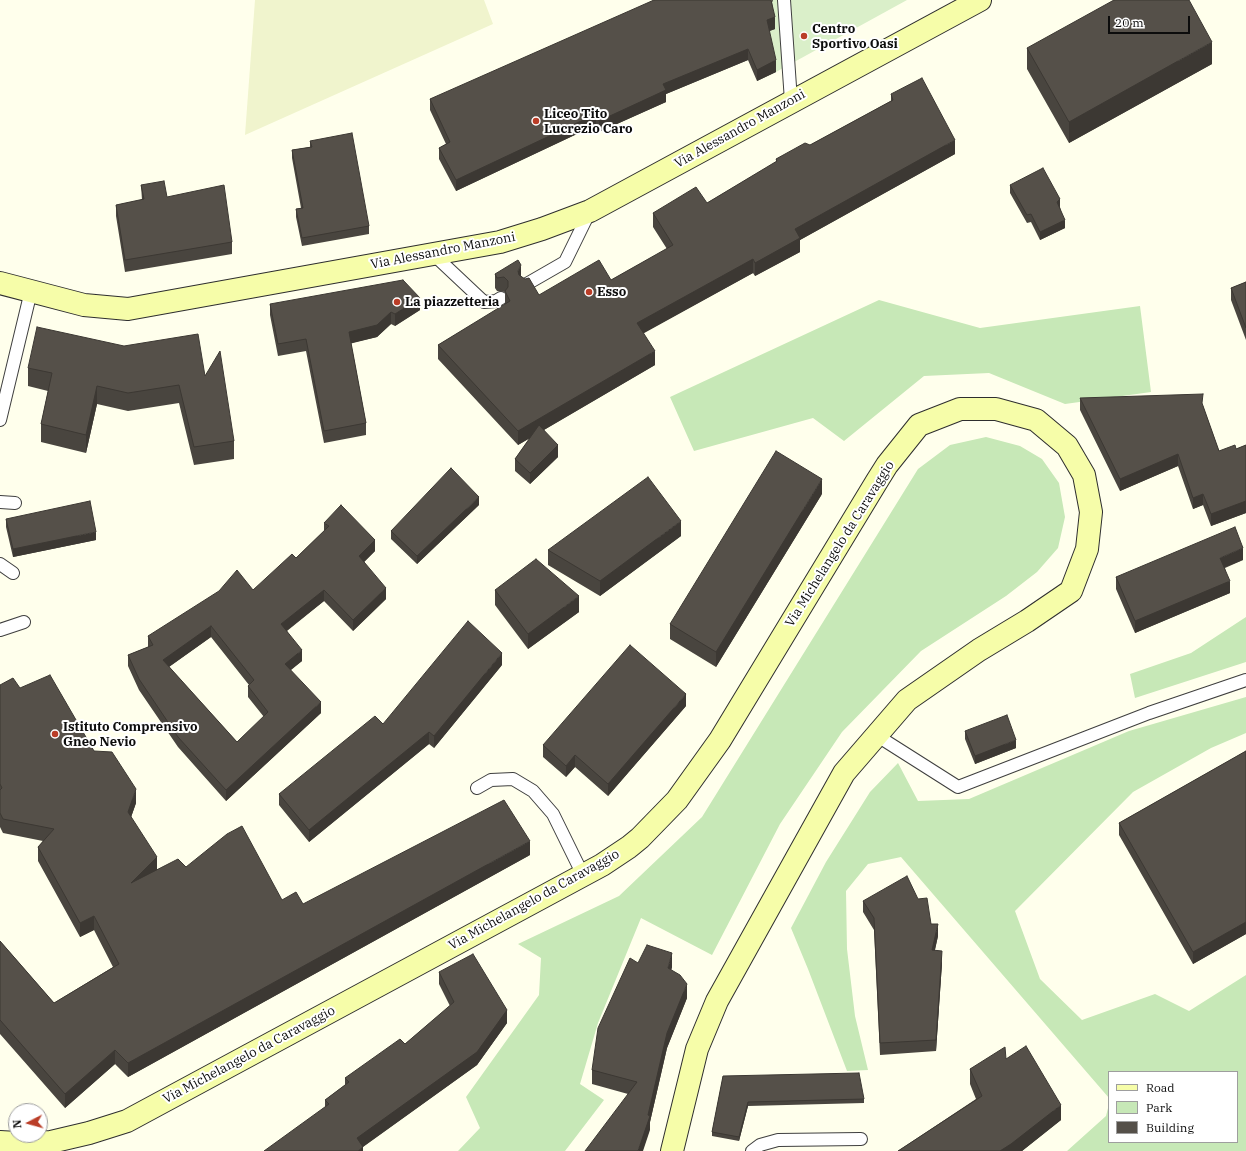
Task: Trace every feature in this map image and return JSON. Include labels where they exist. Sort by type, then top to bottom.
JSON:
[{"type":"main road","name":"Via Alessandro Manzoni","points":[[0,283],[84,305],[128,309],[500,242],[542,229],[590,211],[980,0]]},
{"type":"main road","name":"Via Michelangelo da Caravaggio","points":[[0,1142],[51,1142],[89,1133],[127,1121],[602,865],[640,838],[677,800],[720,740],[877,481],[919,425],[960,409],[996,409],[1036,420],[1067,446],[1084,475],[1091,512],[1087,549],[1071,591],[1027,621],[979,650],[907,700],[844,773],[717,1001],[697,1049],[672,1151]]},
{"type":"lane","points":[[784,0],[791,101]]},
{"type":"lane","points":[[525,285],[566,262],[590,211]]},
{"type":"lane","points":[[433,254],[484,302],[496,301],[501,298]]},
{"type":"lane","points":[[0,420],[31,291]]},
{"type":"lane","points":[[0,502],[15,502]]},
{"type":"lane","points":[[0,564],[14,573]]},
{"type":"lane","points":[[0,630],[24,622]]},
{"type":"lane","points":[[876,735],[958,787],[1149,713],[1246,680]]},
{"type":"lane","points":[[477,788],[491,780],[513,779],[533,791],[553,814],[583,875]]},
{"type":"lane","points":[[752,1151],[760,1145],[778,1140],[861,1138]]},
{"type":"green space","points":[[255,0],[484,0],[493,24],[245,135]]},
{"type":"green space","name":"Centro Sportivo Oasi","points":[[758,0],[907,0],[776,72]]},
{"type":"green space","points":[[879,300],[980,328],[1140,306],[1151,392],[1065,404],[989,373],[924,376],[844,441],[813,418],[694,451],[670,397]]},
{"type":"green space","points":[[986,437],[1020,446],[1042,459],[1059,483],[1065,517],[1058,548],[1037,572],[1006,596],[921,651],[842,732],[780,824],[712,955],[641,918],[598,1023],[580,1084],[604,1100],[565,1151],[458,1151],[480,1128],[466,1097],[539,995],[541,958],[518,944],[619,896],[702,817],[918,469],[950,445]]},
{"type":"green space","points":[[1246,617],[1246,662],[1135,698],[1130,674],[1191,653]]},
{"type":"green space","points":[[1246,697],[1246,733],[1211,748],[1133,792],[1015,911],[1040,979],[1082,1020],[1155,994],[1189,1011],[1246,975],[1246,1151],[1067,1151],[1106,1116],[1108,1108],[1108,1143],[1238,1143],[1238,1071],[1108,1071],[1108,1097],[901,857],[868,864],[846,891],[847,949],[855,1016],[868,1070],[847,1071],[791,928],[826,862],[870,792],[898,763],[918,801],[969,799],[1129,731]]},
{"type":"building","points":[[654,0],[771,0],[775,17],[767,20],[776,60],[757,70],[748,49],[663,84],[666,90],[599,121],[596,114],[456,180],[439,148],[450,142],[430,99]]},
{"type":"building","points":[[1114,0],[1189,0],[1212,42],[1069,122],[1027,48]]},
{"type":"building","points":[[922,78],[955,140],[795,229],[800,238],[755,263],[753,259],[637,323],[655,351],[518,431],[438,345],[510,301],[505,291],[508,287],[508,281],[504,277],[497,278],[495,274],[518,260],[521,265],[518,271],[519,275],[525,279],[529,278],[539,295],[599,260],[611,280],[673,245],[653,213],[696,187],[707,203],[777,161],[776,159],[805,143],[810,145],[893,100],[891,94]]},
{"type":"building","points":[[352,133],[369,226],[302,238],[296,209],[303,208],[292,150],[312,147],[310,141]]},
{"type":"building","points":[[1043,168],[1060,199],[1057,202],[1065,220],[1040,232],[1031,214],[1027,215],[1010,185]]},
{"type":"building","points":[[164,181],[167,197],[224,185],[232,242],[125,260],[116,205],[144,199],[141,185]]},
{"type":"building","points":[[403,280],[420,298],[395,314],[391,312],[377,325],[349,332],[366,423],[324,431],[306,339],[278,344],[270,304]]},
{"type":"building","points":[[1246,282],[1246,328],[1231,288]]},
{"type":"building","points":[[37,327],[124,346],[198,334],[205,376],[220,351],[234,441],[194,447],[179,385],[128,393],[97,386],[86,435],[41,424],[52,373],[28,368]]},
{"type":"building","points":[[1203,394],[1202,403],[1219,451],[1235,445],[1236,449],[1246,445],[1246,501],[1211,514],[1203,494],[1193,498],[1178,454],[1120,479],[1080,398]]},
{"type":"building","points":[[539,425],[558,445],[530,473],[515,459]]},
{"type":"building","points":[[776,451],[822,479],[716,652],[670,624]]},
{"type":"building","points":[[451,468],[479,497],[417,556],[391,531]]},
{"type":"building","points":[[648,477],[681,521],[600,581],[548,550]]},
{"type":"building","points":[[90,501],[96,532],[13,549],[6,519]]},
{"type":"building","points":[[341,505],[375,540],[359,556],[386,588],[353,620],[324,590],[281,624],[302,650],[285,664],[321,702],[226,790],[178,737],[139,679],[128,655],[153,645],[148,636],[219,591],[237,570],[253,590],[292,554],[296,558],[329,526],[324,523]],"holes":[[[211,626],[254,680],[248,686],[268,712],[237,742],[163,660]]]},
{"type":"building","points":[[1235,527],[1243,548],[1220,558],[1230,581],[1135,621],[1116,577]]},
{"type":"building","points":[[536,559],[579,596],[528,634],[495,590]]},
{"type":"building","points":[[468,621],[502,653],[434,736],[429,732],[309,830],[279,794],[375,716],[383,724]]},
{"type":"building","points":[[630,645],[686,694],[608,784],[575,755],[566,766],[543,745]]},
{"type":"building","points":[[50,675],[94,751],[112,752],[136,789],[128,812],[157,857],[131,883],[178,859],[186,867],[227,834],[242,826],[282,900],[296,892],[303,904],[504,800],[530,841],[128,1063],[115,1050],[65,1094],[0,1020],[0,941],[54,1003],[119,964],[94,916],[80,923],[38,847],[54,829],[3,819],[0,813],[0,790],[2,788],[0,784],[0,685],[13,678],[20,688]]},
{"type":"building","points":[[1007,715],[1016,740],[975,756],[965,731]]},
{"type":"building","points":[[1246,751],[1246,922],[1193,952],[1119,823]]},
{"type":"building","points":[[907,876],[918,899],[927,898],[931,924],[938,924],[932,950],[942,951],[936,1040],[880,1043],[874,918],[863,901]]},
{"type":"building","points":[[647,945],[672,953],[668,968],[680,975],[687,984],[667,1033],[648,1115],[650,1116],[638,1151],[585,1151],[637,1082],[592,1070],[598,1028],[630,958],[638,963]]},
{"type":"building","points":[[473,954],[507,1010],[477,1052],[357,1138],[363,1147],[358,1151],[264,1151],[329,1104],[325,1100],[349,1082],[345,1078],[400,1039],[405,1044],[454,1002],[439,972]]},
{"type":"building","points":[[1026,1046],[1061,1105],[1000,1151],[898,1151],[982,1096],[970,1069],[1005,1047],[1006,1059]]},
{"type":"building","points":[[859,1073],[864,1099],[748,1102],[739,1137],[712,1132],[723,1076]]},
{"type":"place","name":"Centro Sportivo Oasi","points":[[804,36]]},
{"type":"place","name":"Liceo Tito Lucrezio Caro","points":[[536,121]]},
{"type":"place","name":"Esso","points":[[589,292]]},
{"type":"place","name":"La piazzetteria","points":[[397,302]]},
{"type":"place","name":"Istituto Comprensivo Gneo Nevio","points":[[55,734]]}]
